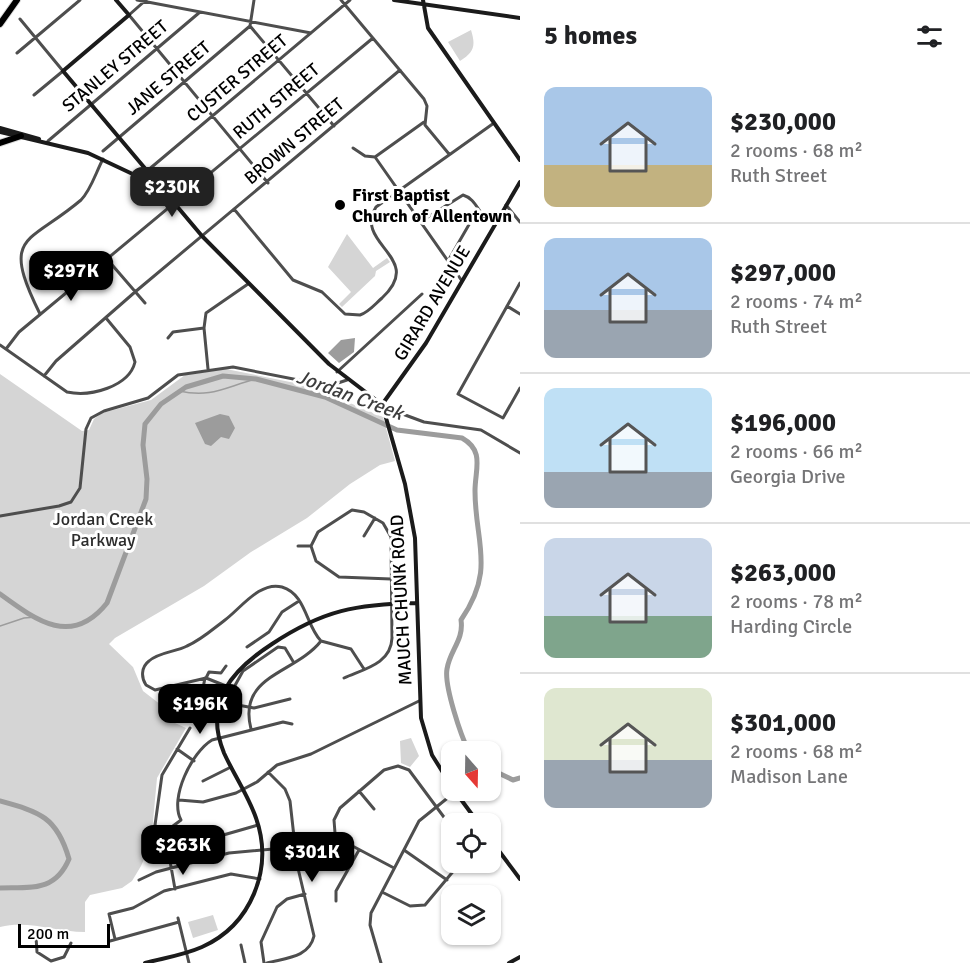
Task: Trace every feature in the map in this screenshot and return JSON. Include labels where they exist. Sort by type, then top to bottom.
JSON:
[{"type":"highway","points":[[0,17],[12,0]]},
{"type":"highway","points":[[0,24],[17,0]]},
{"type":"highway","points":[[0,143],[21,136]]},
{"type":"street","points":[[17,53],[80,0]]},
{"type":"street","points":[[116,0],[268,182]]},
{"type":"street","points":[[136,0],[250,24],[311,33]]},
{"type":"street","points":[[254,0],[250,24],[334,126]]},
{"type":"street","points":[[340,0],[426,103],[424,122],[449,154]]},
{"type":"street","name":"CUSTER STREET","points":[[141,177],[350,0]]},
{"type":"street","points":[[394,0],[423,2],[520,18]]},
{"type":"street","points":[[34,95],[146,1]]},
{"type":"street","points":[[423,2],[428,28],[520,160]]},
{"type":"street","name":"STANLEY STREET","points":[[48,141],[200,12]]},
{"type":"street","points":[[20,20],[63,71]]},
{"type":"street","name":"JANE STREET","points":[[103,151],[250,24]]},
{"type":"street","name":"RUTH STREET","points":[[6,349],[19,332],[40,314],[372,38]]},
{"type":"street","name":"BROWN STREET","points":[[44,376],[56,361],[135,292],[400,70]]},
{"type":"street","name":"MAUCH CHUNK ROAD","points":[[63,71],[202,236],[337,372],[381,406],[387,416],[412,518],[419,701],[429,747],[441,767]]},
{"type":"street","points":[[375,157],[424,122]]},
{"type":"street","points":[[234,209],[296,282],[318,290],[342,312],[356,316],[368,311],[396,283],[396,268],[373,231],[371,220],[379,204],[494,123]]},
{"type":"street","points":[[0,130],[40,139]]},
{"type":"street","points":[[0,130],[48,141],[103,158],[159,186]]},
{"type":"street","points":[[353,148],[361,154],[375,157],[462,281]]},
{"type":"street","points":[[25,235],[83,197],[103,158]]},
{"type":"street","name":"GIRARD AVENUE","points":[[381,406],[426,343],[520,182]]},
{"type":"street","points":[[420,222],[461,195],[470,197],[486,220],[495,224]]},
{"type":"street","points":[[506,205],[520,222]]},
{"type":"street","points":[[448,261],[478,209]]},
{"type":"street","points":[[106,259],[145,303]]},
{"type":"street","points":[[520,283],[458,394],[503,418],[520,388]]},
{"type":"street","points":[[208,369],[204,328],[208,310],[248,284]]},
{"type":"street","points":[[337,372],[422,294]]},
{"type":"street","points":[[27,298],[40,314]]},
{"type":"street","points":[[507,306],[520,314]]},
{"type":"street","points":[[0,345],[67,392],[77,394],[117,384],[129,377],[135,362],[133,352],[106,318]]},
{"type":"street","points":[[168,338],[173,332],[204,328]]},
{"type":"street","points":[[0,516],[59,507],[74,500],[80,488],[86,429],[91,418],[100,412],[148,398],[178,375],[208,369],[240,368],[329,386],[347,380]]},
{"type":"street","points":[[381,406],[424,422],[481,430],[520,453]]},
{"type":"street","points":[[387,416],[389,412],[396,411]]},
{"type":"street","points":[[344,678],[384,659],[391,650],[391,579],[390,533],[386,526],[375,518],[356,510],[344,513],[318,532],[311,546],[316,561],[339,577],[391,579]]},
{"type":"street","points":[[364,536],[375,518]]},
{"type":"street","points":[[298,546],[311,546]]},
{"type":"street","points":[[226,686],[206,678],[155,690],[146,686],[142,674],[144,667],[152,659],[192,644],[264,589],[284,588],[299,601],[321,641],[351,649],[364,669]]},
{"type":"street","points":[[247,647],[272,630],[282,612],[299,601]]},
{"type":"street","points":[[145,963],[187,952],[212,942],[234,924],[249,905],[260,879],[262,850],[258,825],[220,738],[218,713],[226,686],[249,659],[309,621],[348,608],[417,603]]},
{"type":"street","points":[[251,730],[247,707],[260,686],[311,653],[321,641]]},
{"type":"street","points":[[290,699],[258,708],[232,704],[228,698],[243,671],[280,646],[285,648],[294,663]]},
{"type":"street","points":[[210,720],[199,708],[206,678],[208,672],[220,672],[226,666]]},
{"type":"street","points":[[178,800],[203,802],[242,789],[277,765],[312,754],[419,701]]},
{"type":"street","points":[[190,728],[162,775],[155,826],[165,829],[181,820],[178,814],[178,800],[182,779],[206,744],[220,738],[283,722],[292,724]]},
{"type":"street","points":[[177,748],[194,761]]},
{"type":"street","points":[[203,781],[231,767]]},
{"type":"street","points":[[394,868],[340,839],[333,825],[339,809],[384,770],[402,767],[412,773],[441,814]]},
{"type":"street","points":[[268,772],[289,796],[295,848],[314,932],[312,944],[300,954],[265,963],[261,942],[277,907],[286,899],[305,894]]},
{"type":"street","points":[[359,791],[374,809]]},
{"type":"street","points":[[381,963],[369,922],[381,892],[419,821],[443,801]]},
{"type":"street","points":[[175,889],[170,868],[171,857],[181,846],[258,825]]},
{"type":"street","points":[[139,880],[149,874],[229,853],[295,848]]},
{"type":"street","points":[[336,901],[336,891],[359,850]]},
{"type":"street","points":[[404,850],[447,880]]},
{"type":"street","points":[[501,854],[520,879]]},
{"type":"street","points":[[381,892],[410,906],[421,907],[431,901],[452,873]]},
{"type":"street","points":[[115,939],[109,914],[133,908],[156,894],[231,874],[260,879]]},
{"type":"street","points":[[110,941],[178,920],[189,963]]},
{"type":"street","points":[[36,937],[37,952],[51,962],[64,957],[71,943]]},
{"type":"street","points":[[241,945],[245,963]]},
{"type":"street","points":[[509,963],[520,957]]},
{"type":"green space","points":[[471,30],[473,48],[460,61],[448,42]]},
{"type":"green space","points":[[347,234],[373,268],[387,258],[390,262],[376,271],[375,276],[342,307],[339,304],[351,292],[328,267]]},
{"type":"green space","name":"Jordan Creek Parkway","points":[[226,369],[310,386],[383,417],[395,461],[380,465],[350,484],[307,518],[251,552],[204,586],[115,638],[109,644],[133,667],[143,691],[165,708],[175,723],[186,728],[157,778],[151,843],[132,881],[122,888],[90,895],[85,902],[85,932],[21,925],[0,927],[0,374],[82,431],[89,430],[94,419],[102,413],[151,400],[185,375]]},
{"type":"green space","points":[[411,738],[419,756],[410,767],[401,763],[400,741]]},
{"type":"green space","points":[[213,915],[218,930],[193,938],[188,922]]},
{"type":"shaded area","points":[[355,338],[354,352],[339,363],[328,353],[341,340]]},
{"type":"shaded area","points":[[220,414],[229,416],[235,428],[229,439],[221,437],[211,446],[205,444],[195,423]]},
{"type":"waterway","name":"Jordan Creek","points":[[0,594],[41,620],[68,627],[81,624],[94,616],[107,603],[146,499],[147,479],[143,445],[145,424],[161,404],[186,387],[223,376],[256,379],[325,397],[397,430],[462,438],[474,449],[477,461],[475,491],[481,556],[478,586],[461,620],[459,639],[447,669],[448,687],[464,741]]},
{"type":"waterway","points":[[179,391],[191,393],[218,391],[256,379]]},
{"type":"waterway","name":"Jordan Creek","points":[[0,626],[24,618],[36,617]]},
{"type":"waterway","name":"Jordan Creek","points":[[501,774],[513,780],[520,778]]},
{"type":"waterway","name":"Jordan Creek","points":[[0,801],[45,818],[59,834],[69,859],[57,877],[49,882],[32,887],[0,888]]},
{"type":"place","name":"First Baptist Church of Allentown","points":[[340,205]]}]
